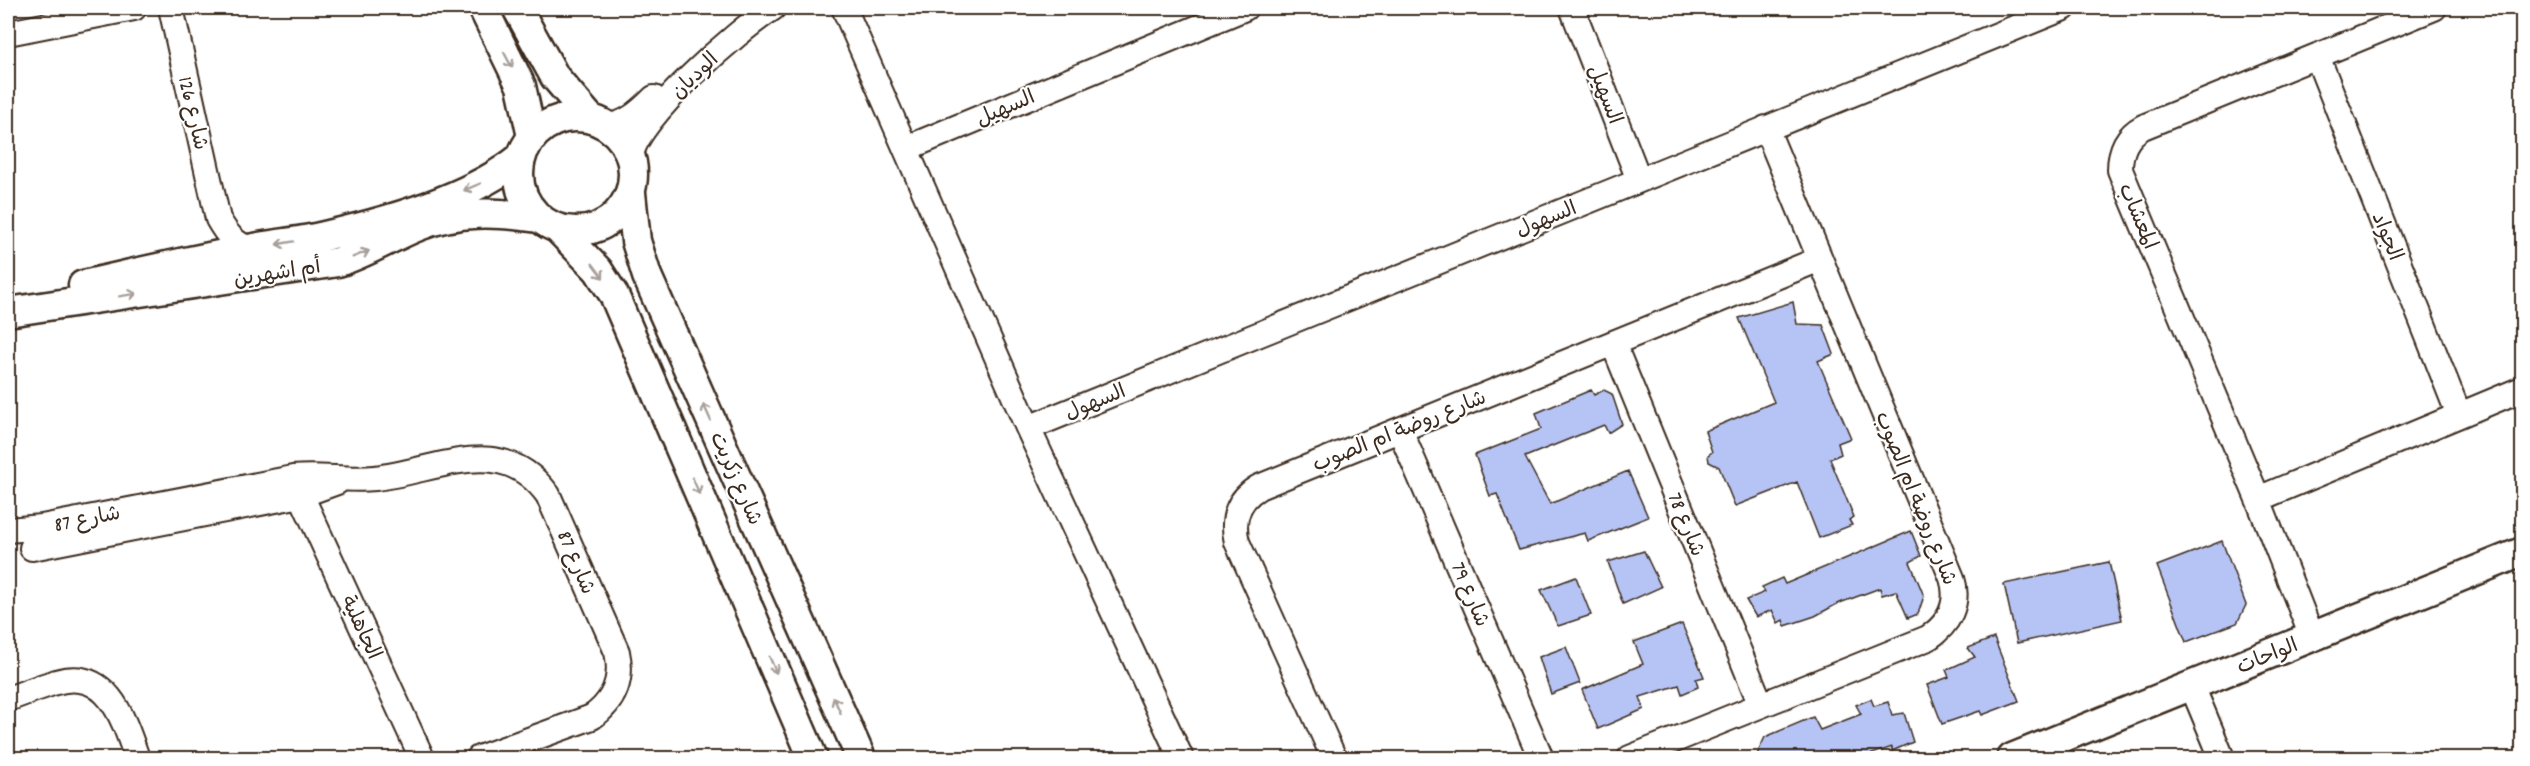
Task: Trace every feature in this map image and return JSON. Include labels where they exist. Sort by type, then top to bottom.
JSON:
[{"type":"street","points":[[8,33],[134,8]]},
{"type":"street","name":"شارع 126","points":[[171,8],[218,219],[231,238],[240,246],[250,249]]},
{"type":"street","points":[[483,8],[521,86],[526,147],[518,179],[520,190],[530,209],[548,223],[573,232],[587,231],[602,226],[614,218],[631,193],[634,168],[631,156],[618,134],[599,122],[555,77],[517,8]]},
{"type":"street","name":"الوديان","points":[[599,122],[617,125],[646,106],[745,8]]},
{"type":"street","name":"الوديان","points":[[631,156],[637,139],[651,117],[741,30],[773,8]]},
{"type":"street","points":[[844,8],[1028,428],[1182,759]]},
{"type":"street","name":"السهيل","points":[[907,148],[1245,8]]},
{"type":"street","name":"السهيل","points":[[1572,8],[1639,180]]},
{"type":"street","name":"السهول","points":[[1028,428],[2064,8]]},
{"type":"street","name":"المعشاب","points":[[2312,637],[2259,500],[2120,170],[2120,159],[2122,149],[2135,132],[2434,8]]},
{"type":"street","name":"الجواد","points":[[2317,56],[2459,415]]},
{"type":"street","points":[[526,147],[553,122],[572,117],[599,122]]},
{"type":"street","name":"شارع روضة ام الصوب","points":[[1630,759],[1671,751],[1761,705],[1928,638],[1947,620],[1955,596],[1952,578],[1766,128]]},
{"type":"street","name":"أم اشهرين","points":[[8,312],[319,267],[354,257],[416,218],[506,169],[526,147]]},
{"type":"street","name":"شارع زكريت","points":[[631,193],[636,241],[647,276],[861,759]]},
{"type":"street","name":"أم اشهرين","points":[[8,304],[100,280],[416,218],[509,213],[548,223]]},
{"type":"street","points":[[200,259],[207,252],[212,241],[218,219]]},
{"type":"street","name":"شارع زكريت","points":[[548,223],[593,264],[614,295],[807,753]]},
{"type":"street","name":"شارع روضة ام الصوب","points":[[1335,759],[1237,542],[1234,520],[1242,500],[1259,487],[1820,259]]},
{"type":"street","name":"شارع 78","points":[[1613,343],[1761,705]]},
{"type":"street","points":[[2259,500],[2523,389]]},
{"type":"street","name":"شارع 79","points":[[1400,430],[1541,759]]},
{"type":"street","name":"شارع 87","points":[[8,530],[42,527],[293,478],[382,477],[477,458],[490,458],[518,466],[535,478],[548,495],[616,652],[619,662],[618,684],[609,702],[592,717],[479,759]]},
{"type":"street","name":"شارع 87","points":[[32,548],[301,495],[343,479]]},
{"type":"street","name":"الجاهلية","points":[[301,495],[422,759]]},
{"type":"street","name":"الواحات","points":[[2012,759],[2523,552]]},
{"type":"street","points":[[8,699],[57,682],[80,681],[90,684],[100,689],[116,705],[137,759]]},
{"type":"street","points":[[2193,686],[2222,759]]},
{"type":"building","points":[[1793,302],[1797,324],[1823,325],[1834,354],[1818,361],[1851,438],[1838,443],[1841,454],[1830,459],[1854,517],[1849,520],[1852,525],[1819,538],[1797,482],[1735,506],[1719,467],[1709,462],[1708,455],[1712,452],[1705,431],[1774,402],[1739,318]]},
{"type":"building","points":[[1591,390],[1594,395],[1604,390],[1612,394],[1622,424],[1608,433],[1604,425],[1525,457],[1550,504],[1628,471],[1648,517],[1588,541],[1585,533],[1519,550],[1497,494],[1490,496],[1475,455],[1541,429],[1536,413]]},
{"type":"building","points":[[1911,531],[1921,556],[1910,562],[1924,596],[1918,614],[1908,618],[1896,591],[1882,595],[1880,588],[1837,604],[1815,616],[1785,626],[1783,620],[1778,623],[1772,610],[1756,617],[1746,600],[1765,592],[1762,587],[1782,578],[1785,584]]},
{"type":"building","points":[[2222,541],[2246,605],[2237,623],[2186,642],[2157,566]]},
{"type":"building","points":[[1644,551],[1661,587],[1623,604],[1608,562]]},
{"type":"building","points":[[2109,562],[2122,620],[2017,643],[2004,584]]},
{"type":"building","points":[[1576,577],[1591,615],[1558,626],[1541,590]]},
{"type":"building","points":[[1682,624],[1704,677],[1696,679],[1698,687],[1682,694],[1679,685],[1640,697],[1644,709],[1598,729],[1582,690],[1643,664],[1634,642]]},
{"type":"building","points":[[1994,638],[2019,701],[1982,715],[1980,711],[1942,724],[1927,685],[1949,677],[1946,670],[1975,657],[1968,648]]},
{"type":"building","points":[[1566,647],[1580,683],[1551,694],[1539,657]]},
{"type":"building","points":[[1871,699],[1874,706],[1888,702],[1892,715],[1904,713],[1913,742],[1892,751],[1892,747],[1858,759],[1755,759],[1765,737],[1813,717],[1820,730],[1861,714],[1856,705]]}]
